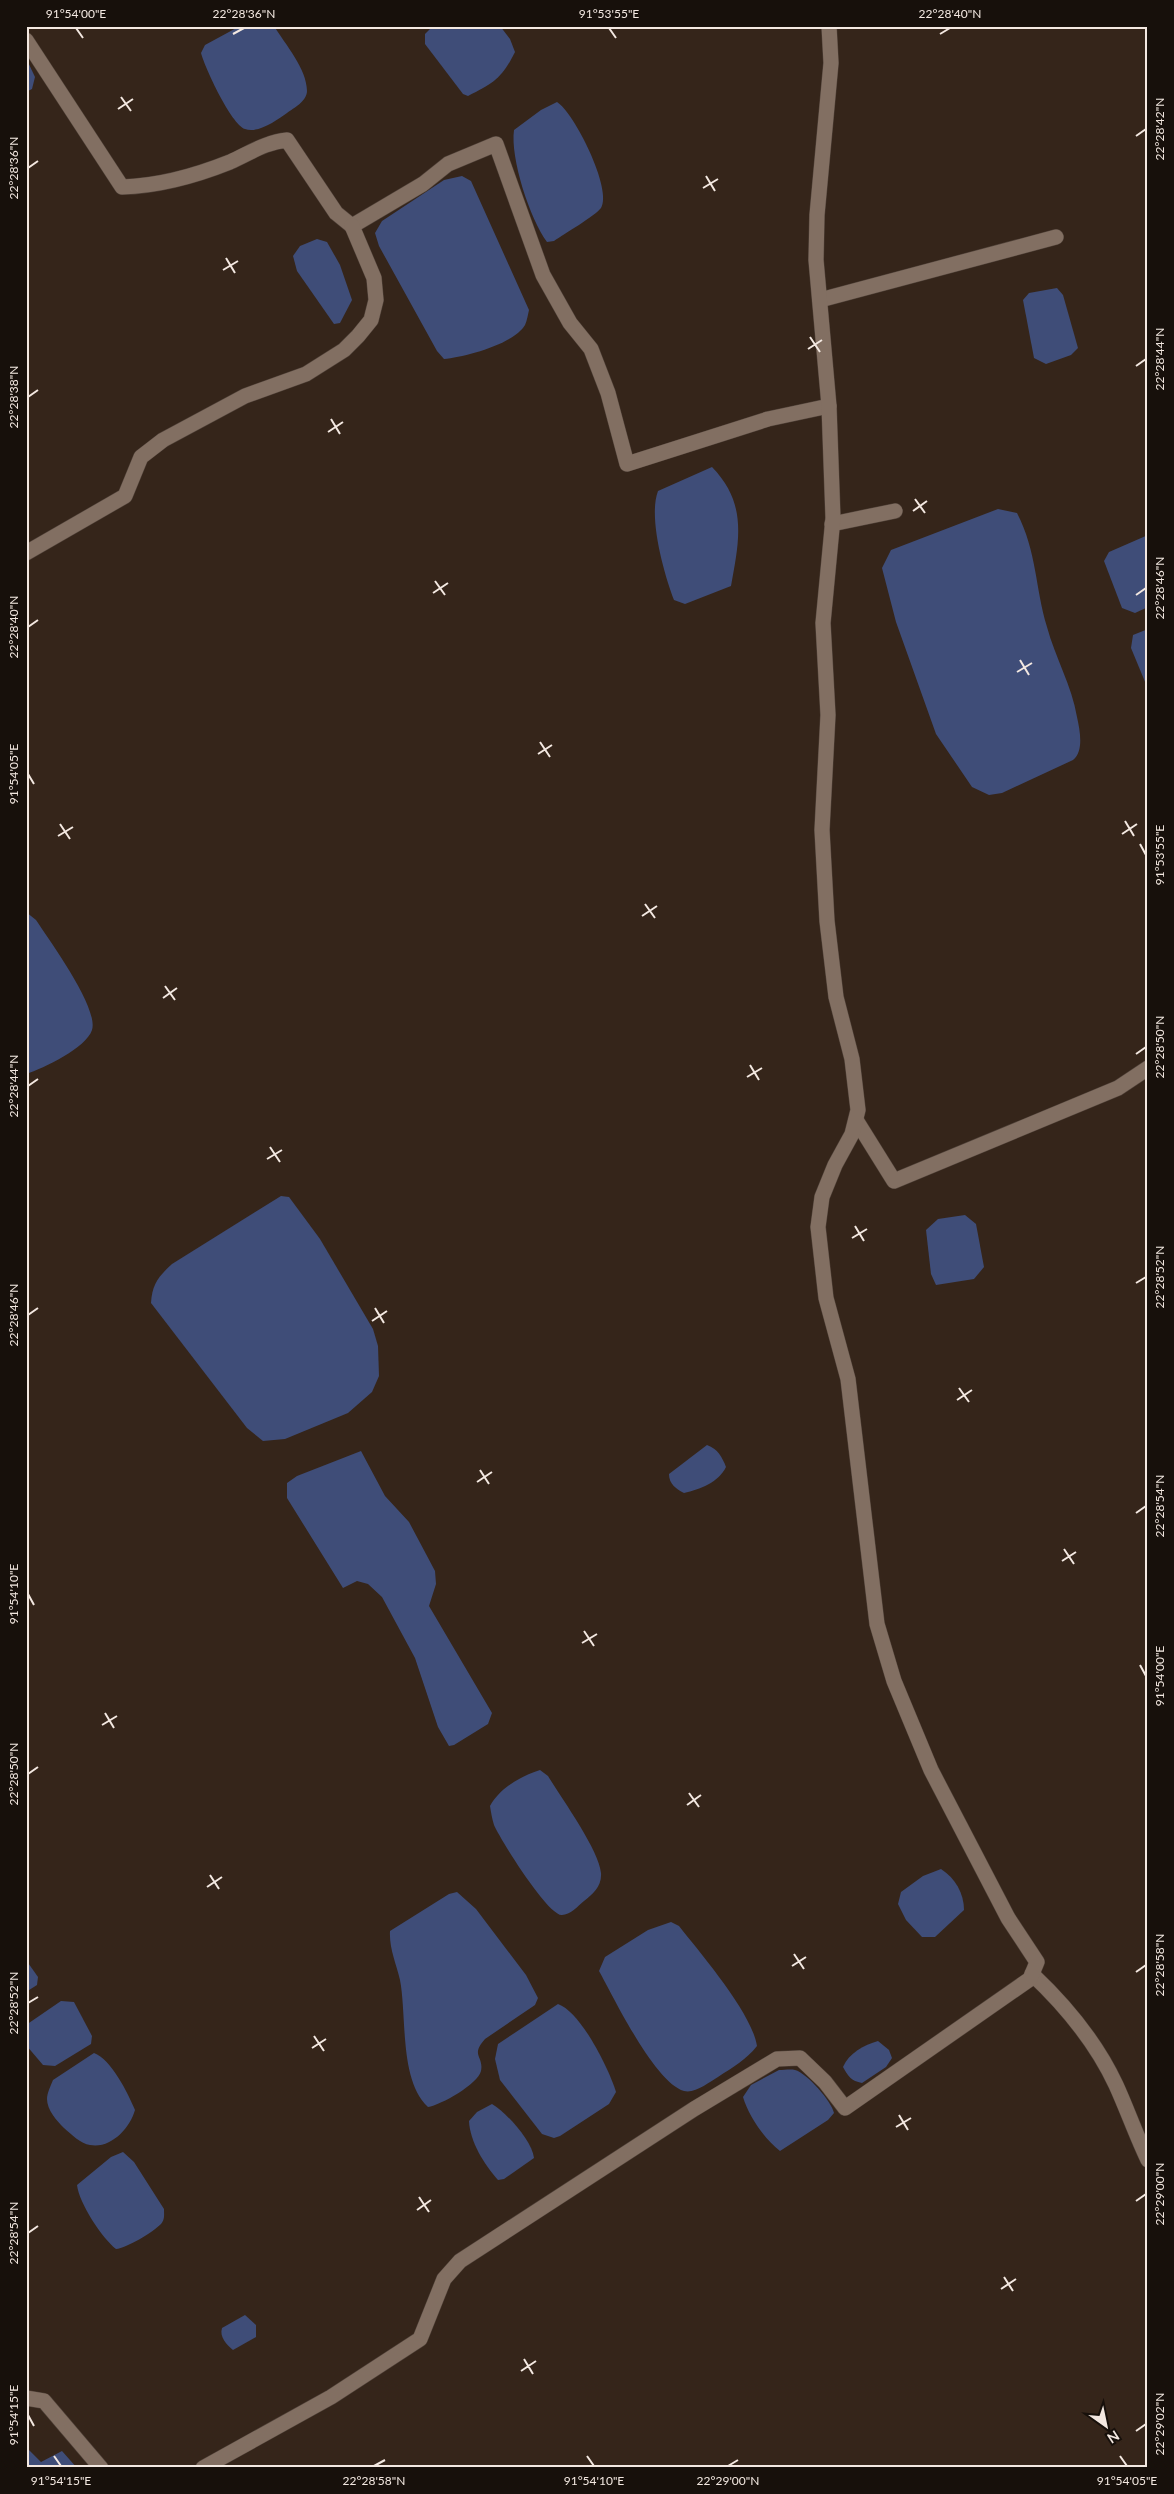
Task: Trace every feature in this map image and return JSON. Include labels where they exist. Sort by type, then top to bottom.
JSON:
[{"type":"street","points":[[203,2468],[331,2397],[404,2352],[420,2339],[444,2278],[460,2260],[694,2109],[777,2059],[800,2058],[845,2108],[1030,1980],[1037,1962],[1008,1918],[930,1770],[894,1681],[877,1624],[848,1378],[826,1298],[818,1227],[822,1197],[835,1165],[852,1134],[858,1110],[852,1059],[836,997],[826,921],[822,830],[828,715],[823,622],[832,524],[829,406],[816,260],[817,215],[831,63],[829,26]]},
{"type":"street","points":[[26,40],[122,187],[175,181],[230,162],[272,142],[287,140],[336,212],[352,226],[374,278],[376,300],[371,320],[344,350],[306,374],[245,396],[163,440],[142,457],[125,496],[26,553]]},
{"type":"street","points":[[352,226],[423,184],[448,164],[496,144],[542,275],[570,322],[591,349],[608,393],[627,464],[768,419],[829,406]]},
{"type":"street","points":[[820,300],[1056,237]]},
{"type":"street","points":[[832,524],[895,511]]},
{"type":"street","points":[[856,1120],[894,1181],[1118,1088],[1148,1068]]},
{"type":"street","points":[[1032,1974],[1062,2002],[1101,2057],[1116,2085],[1148,2160]]},
{"type":"street","points":[[26,2398],[44,2401],[101,2468]]},
{"type":"water","points":[[240,26],[274,26],[299,66],[306,83],[306,95],[300,104],[273,122],[256,130],[245,129],[233,117],[213,82],[201,53],[205,45]]},
{"type":"water","points":[[433,26],[500,26],[510,39],[515,52],[506,68],[496,79],[468,96],[463,94],[425,44],[425,34]]},
{"type":"water","points":[[26,58],[35,77],[32,89],[26,92]]},
{"type":"water","points":[[557,102],[573,120],[582,135],[597,169],[602,185],[603,199],[601,208],[593,216],[554,241],[547,242],[534,219],[518,172],[514,130],[541,110]]},
{"type":"water","points":[[462,176],[471,181],[529,310],[525,325],[511,338],[500,344],[464,356],[444,359],[437,351],[379,246],[375,233],[382,221],[444,180]]},
{"type":"water","points":[[317,239],[327,242],[340,265],[352,300],[340,323],[334,324],[297,271],[293,256],[300,246]]},
{"type":"water","points":[[1057,288],[1063,295],[1078,348],[1071,355],[1046,364],[1034,358],[1023,300],[1029,293]]},
{"type":"water","points":[[712,467],[731,495],[736,509],[738,538],[731,586],[685,604],[674,600],[666,576],[658,546],[655,502],[658,491]]},
{"type":"water","points":[[998,509],[1017,513],[1024,527],[1047,627],[1075,705],[1080,746],[1073,760],[1002,793],[989,795],[972,787],[936,734],[896,622],[882,568],[891,550]]},
{"type":"water","points":[[1148,535],[1148,607],[1135,613],[1122,608],[1104,561],[1109,552]]},
{"type":"water","points":[[1148,629],[1148,689],[1131,648],[1133,635]]},
{"type":"water","points":[[26,912],[36,920],[72,974],[88,1006],[92,1020],[92,1030],[82,1044],[64,1056],[26,1074]]},
{"type":"water","points":[[281,1196],[289,1197],[320,1239],[373,1329],[378,1346],[379,1376],[372,1392],[348,1413],[285,1439],[263,1441],[247,1428],[151,1303],[157,1281],[172,1264]]},
{"type":"water","points":[[965,1215],[976,1224],[984,1267],[974,1279],[936,1285],[931,1274],[926,1230],[938,1219]]},
{"type":"water","points":[[707,1445],[714,1449],[723,1460],[726,1467],[723,1473],[702,1487],[684,1493],[678,1490],[670,1481],[669,1474]]},
{"type":"water","points":[[361,1451],[385,1496],[409,1522],[435,1571],[436,1584],[429,1606],[492,1713],[488,1724],[454,1745],[449,1746],[438,1727],[415,1658],[382,1597],[368,1584],[357,1581],[343,1588],[287,1498],[287,1483],[297,1476]]},
{"type":"water","points":[[540,1770],[548,1776],[587,1838],[599,1863],[601,1873],[600,1882],[594,1892],[574,1910],[565,1915],[555,1912],[536,1891],[498,1833],[491,1813],[490,1806],[505,1788],[518,1779]]},
{"type":"water","points":[[941,1869],[958,1887],[964,1904],[964,1910],[935,1937],[922,1937],[906,1920],[898,1904],[901,1892],[923,1876]]},
{"type":"water","points":[[457,1892],[476,1909],[526,1975],[538,1998],[535,2005],[485,2039],[478,2049],[481,2071],[473,2082],[450,2098],[428,2107],[412,2081],[408,2064],[400,1980],[392,1949],[390,1931],[449,1894]]},
{"type":"water","points":[[671,1922],[679,1926],[736,2001],[746,2017],[757,2046],[729,2070],[693,2091],[684,2091],[673,2085],[648,2057],[599,1971],[605,1957],[648,1930]]},
{"type":"water","points":[[26,1960],[38,1977],[37,1985],[26,1992]]},
{"type":"water","points":[[61,2001],[74,2002],[92,2036],[91,2044],[55,2066],[43,2065],[26,2045],[26,2025]]},
{"type":"water","points":[[558,2004],[567,2009],[585,2029],[601,2056],[616,2092],[609,2104],[554,2138],[542,2134],[500,2080],[495,2059],[498,2044]]},
{"type":"water","points":[[878,2041],[889,2050],[892,2058],[886,2067],[862,2083],[852,2079],[843,2067],[846,2062],[858,2050]]},
{"type":"water","points":[[94,2053],[100,2056],[113,2069],[135,2110],[129,2124],[118,2136],[105,2144],[90,2145],[83,2143],[64,2128],[51,2111],[47,2099],[53,2080]]},
{"type":"water","points":[[779,2070],[795,2070],[806,2076],[824,2095],[834,2113],[828,2120],[780,2151],[758,2127],[743,2097],[751,2085]]},
{"type":"water","points":[[492,2104],[518,2128],[529,2144],[534,2158],[504,2179],[498,2180],[475,2145],[469,2121],[477,2112]]},
{"type":"water","points":[[123,2152],[134,2162],[164,2209],[164,2217],[161,2224],[146,2235],[127,2246],[116,2249],[104,2237],[92,2220],[82,2201],[77,2185],[111,2157]]},
{"type":"water","points":[[245,2315],[256,2325],[256,2337],[233,2350],[223,2338],[222,2328]]},
{"type":"water","points":[[28,2449],[41,2462],[62,2451],[77,2468],[26,2468]]}]
